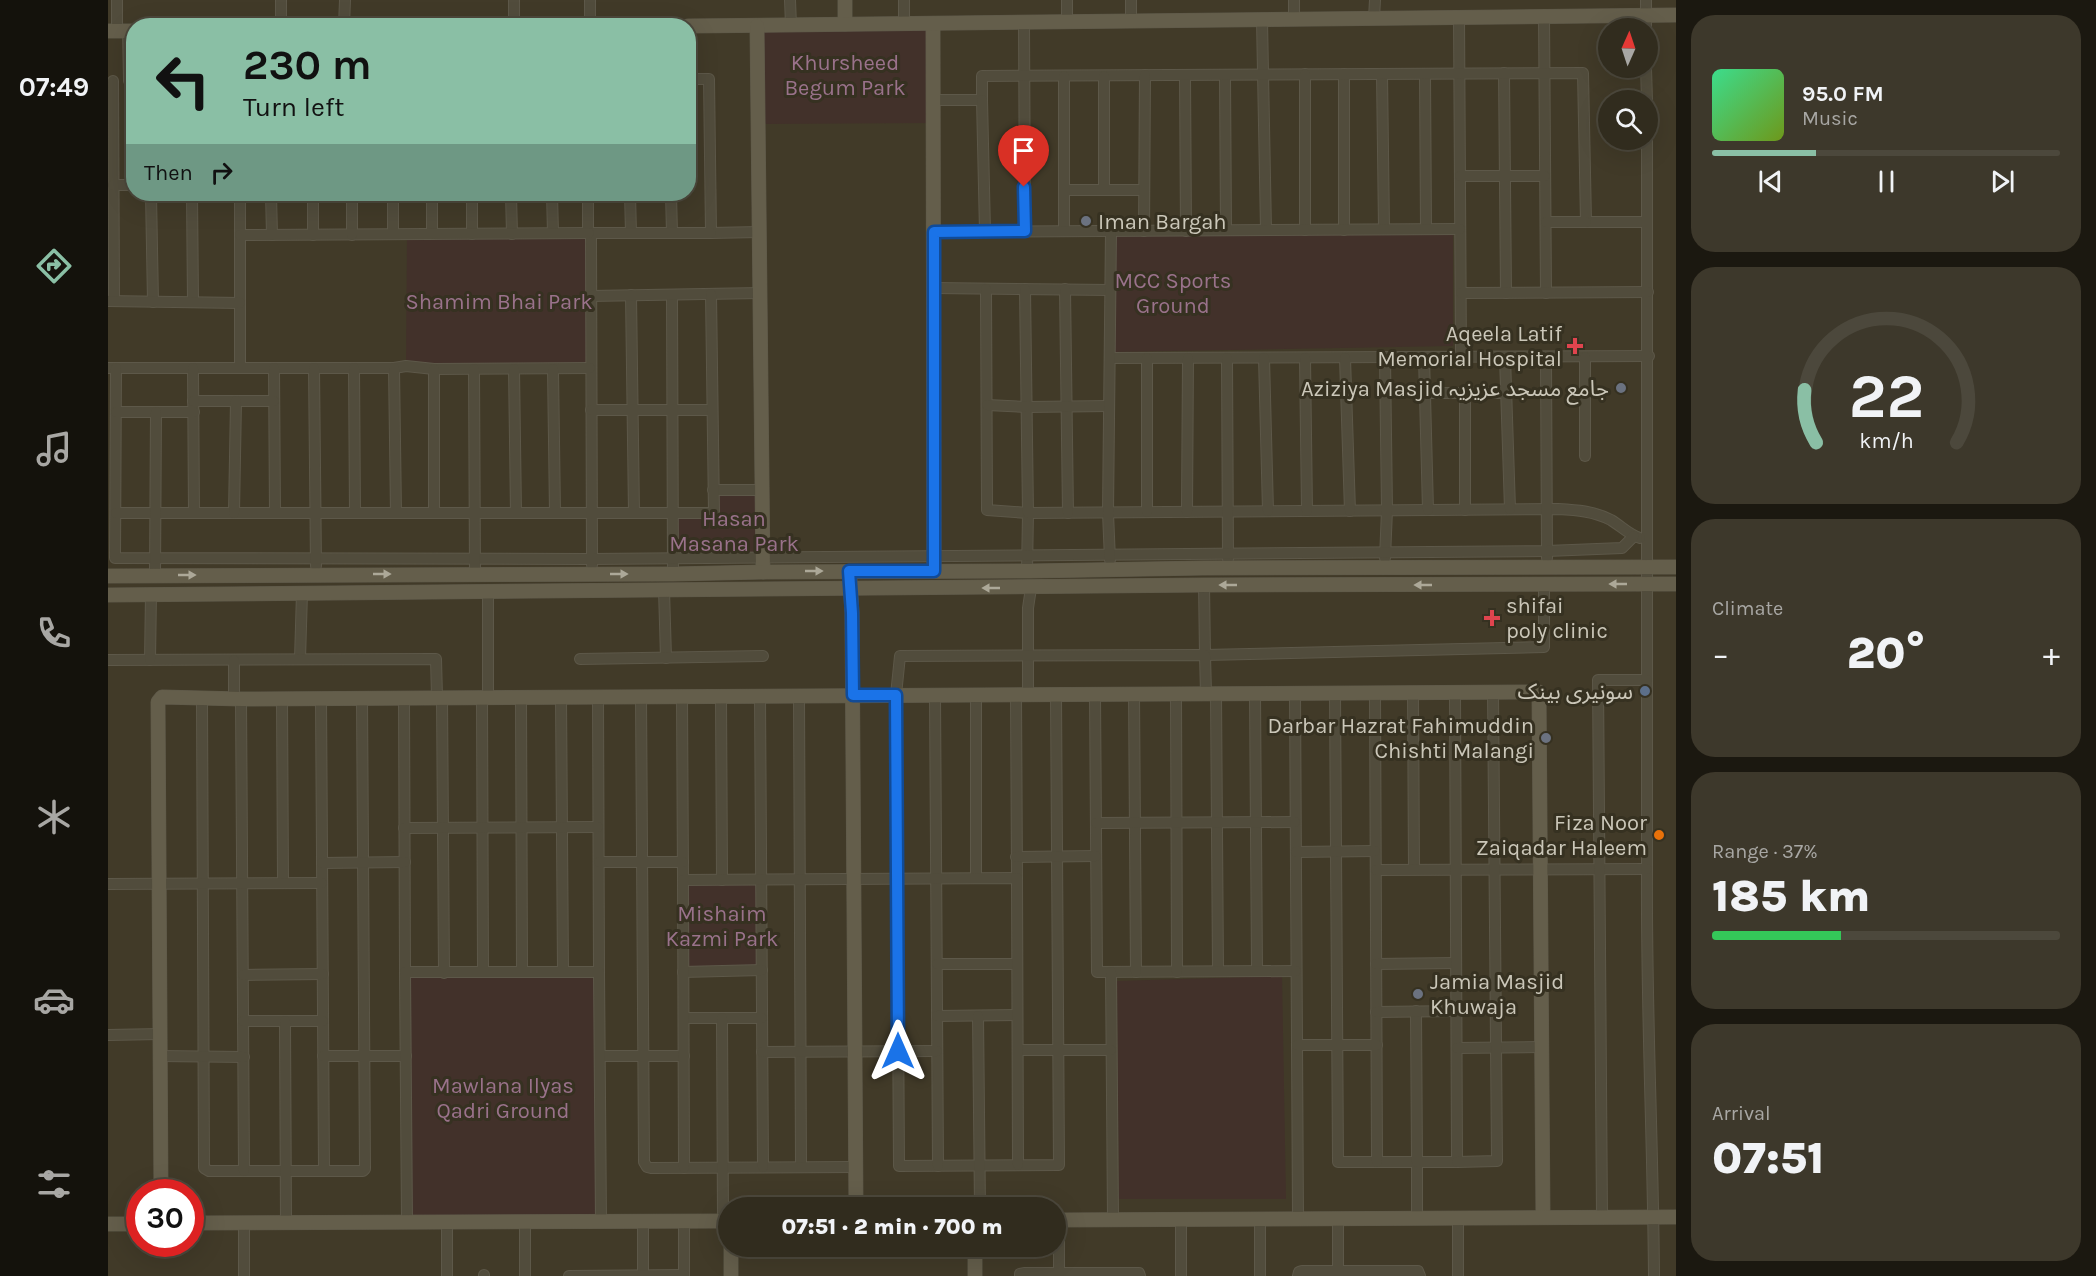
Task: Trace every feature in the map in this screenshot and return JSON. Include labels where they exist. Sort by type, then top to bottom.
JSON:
[{"type":"street","points":[[117,0],[126,53]]},
{"type":"street","points":[[281,0],[281,18]]},
{"type":"street","points":[[344,18],[345,0]]},
{"type":"street","points":[[514,0],[514,18]]},
{"type":"street","points":[[590,0],[590,18]]},
{"type":"street","points":[[790,0],[791,25]]},
{"type":"street","points":[[845,0],[845,24]]},
{"type":"street","points":[[904,0],[904,23]]},
{"type":"street","points":[[1066,22],[1067,0]]},
{"type":"street","points":[[1131,0],[1131,21]]},
{"type":"street","points":[[1294,0],[1294,19]]},
{"type":"street","points":[[1374,18],[1375,0]]},
{"type":"street","points":[[1646,0],[1646,18]]},
{"type":"street","points":[[1658,19],[1676,15]]},
{"type":"street","points":[[696,26],[1544,16],[1598,19]]},
{"type":"street","points":[[1544,16],[1546,292]]},
{"type":"street","points":[[1459,17],[1461,357]]},
{"type":"street","points":[[1262,20],[1266,230]]},
{"type":"street","points":[[1024,22],[1025,231]]},
{"type":"street","points":[[933,25],[934,571]]},
{"type":"street","points":[[757,26],[763,572]]},
{"type":"street","points":[[1504,73],[1506,293]]},
{"type":"street","points":[[985,232],[982,76],[1583,73],[1586,222]]},
{"type":"street","points":[[1305,74],[1305,230]]},
{"type":"street","points":[[1344,74],[1344,230]]},
{"type":"street","points":[[1382,74],[1384,229]]},
{"type":"street","points":[[1425,74],[1426,229]]},
{"type":"street","points":[[1144,231],[1145,75]]},
{"type":"street","points":[[1185,75],[1186,231]]},
{"type":"street","points":[[1224,75],[1226,230]]},
{"type":"street","points":[[1064,76],[1064,231]]},
{"type":"street","points":[[1104,76],[1104,189]]},
{"type":"street","points":[[696,79],[709,79],[711,233]]},
{"type":"street","points":[[126,81],[110,81],[113,185],[111,301],[240,303]]},
{"type":"street","points":[[934,100],[982,100]]},
{"type":"street","points":[[1647,150],[1647,869],[1654,1276]]},
{"type":"street","points":[[1460,176],[1545,176]]},
{"type":"street","points":[[113,185],[126,185]]},
{"type":"street","points":[[1064,190],[1144,190]]},
{"type":"street","points":[[151,201],[153,302]]},
{"type":"street","points":[[192,201],[193,302]]},
{"type":"street","points":[[240,201],[240,368]]},
{"type":"street","points":[[271,201],[272,235]]},
{"type":"street","points":[[313,201],[314,235]]},
{"type":"street","points":[[352,201],[352,235]]},
{"type":"street","points":[[393,201],[393,234]]},
{"type":"street","points":[[432,201],[432,234]]},
{"type":"street","points":[[472,201],[472,234]]},
{"type":"street","points":[[511,201],[512,234]]},
{"type":"street","points":[[552,201],[553,233]]},
{"type":"street","points":[[588,201],[588,233],[591,237],[592,574]]},
{"type":"street","points":[[630,201],[631,233]]},
{"type":"street","points":[[671,201],[672,233]]},
{"type":"street","points":[[1546,222],[1647,222]]},
{"type":"street","points":[[934,232],[1460,229]]},
{"type":"street","points":[[1108,569],[1111,554],[1108,513],[1111,231]]},
{"type":"street","points":[[240,236],[759,232]]},
{"type":"street","points":[[934,288],[1110,290]]},
{"type":"street","points":[[986,289],[987,510],[1028,513],[1147,513],[1546,509],[1590,512],[1611,520],[1634,536],[1646,540]]},
{"type":"street","points":[[1024,289],[1027,571]]},
{"type":"street","points":[[1065,289],[1068,513]]},
{"type":"street","points":[[1461,293],[1648,292]]},
{"type":"street","points":[[591,296],[760,293]]},
{"type":"street","points":[[116,513],[714,513],[711,294]]},
{"type":"street","points":[[631,295],[634,513]]},
{"type":"street","points":[[672,295],[674,574]]},
{"type":"street","points":[[1110,358],[1648,356]]},
{"type":"street","points":[[1424,357],[1428,510]]},
{"type":"street","points":[[1505,357],[1510,509]]},
{"type":"street","points":[[1546,357],[1547,567]]},
{"type":"street","points":[[1585,456],[1586,357]]},
{"type":"street","points":[[1147,358],[1147,513]]},
{"type":"street","points":[[1187,512],[1188,358]]},
{"type":"street","points":[[1227,358],[1228,568]]},
{"type":"street","points":[[1264,358],[1268,511]]},
{"type":"street","points":[[1305,358],[1307,511]]},
{"type":"street","points":[[1346,358],[1350,511]]},
{"type":"street","points":[[1385,358],[1387,510],[1385,568]]},
{"type":"street","points":[[590,368],[434,369],[406,366],[394,368],[112,368],[116,412],[111,497],[116,513],[115,558],[591,559],[1547,551],[1622,548],[1634,536]]},
{"type":"street","points":[[193,368],[194,513]]},
{"type":"street","points":[[274,368],[275,513]]},
{"type":"street","points":[[314,368],[316,575]]},
{"type":"street","points":[[354,368],[354,513]]},
{"type":"street","points":[[394,368],[396,513]]},
{"type":"street","points":[[434,369],[435,513]]},
{"type":"street","points":[[474,369],[476,574]]},
{"type":"street","points":[[514,369],[516,513]]},
{"type":"street","points":[[553,369],[555,513]]},
{"type":"street","points":[[1425,393],[1506,393]]},
{"type":"street","points":[[1465,393],[1466,510]]},
{"type":"street","points":[[116,412],[156,412],[236,402],[274,401]]},
{"type":"street","points":[[234,513],[236,402]]},
{"type":"street","points":[[987,405],[1109,406]]},
{"type":"street","points":[[591,410],[712,410]]},
{"type":"street","points":[[155,575],[156,412]]},
{"type":"street","points":[[713,490],[761,490]]},
{"type":"street","points":[[108,576],[1676,567]]},
{"type":"street","points":[[849,571],[853,695],[856,1197]]},
{"type":"street","points":[[108,595],[1204,585],[1676,584]]},
{"type":"street","points":[[1204,585],[1205,655],[1211,693],[1217,822],[1218,971]]},
{"type":"street","points":[[1056,694],[1059,1165],[899,1166],[896,695],[900,657],[1205,655],[1544,648],[1544,585]]},
{"type":"street","points":[[1018,1165],[1017,857],[1022,694],[1029,655],[1028,608],[1031,588]]},
{"type":"street","points":[[664,590],[666,658]]},
{"type":"street","points":[[483,972],[483,828],[488,592]]},
{"type":"street","points":[[300,659],[302,593]]},
{"type":"street","points":[[150,660],[152,594]]},
{"type":"street","points":[[580,659],[763,656]]},
{"type":"street","points":[[108,660],[436,659],[443,828],[444,973]]},
{"type":"street","points":[[234,660],[238,699],[242,883],[244,1171]]},
{"type":"street","points":[[1602,1217],[1598,680],[1647,680]]},
{"type":"street","points":[[1413,692],[1414,870]]},
{"type":"street","points":[[1455,692],[1457,1162]]},
{"type":"street","points":[[1335,693],[1338,1162],[1457,1162],[1497,1161],[1493,692]]},
{"type":"street","points":[[161,1179],[158,702],[162,697],[238,699],[1539,692],[1543,1218]]},
{"type":"street","points":[[1255,693],[1257,971]]},
{"type":"street","points":[[1295,693],[1298,1218]]},
{"type":"street","points":[[1375,693],[1377,1162]]},
{"type":"street","points":[[976,694],[976,878]]},
{"type":"street","points":[[1095,694],[1097,972],[1296,971]]},
{"type":"street","points":[[1134,694],[1136,972]]},
{"type":"street","points":[[1176,694],[1177,972]]},
{"type":"street","points":[[935,695],[938,1166]]},
{"type":"street","points":[[641,696],[644,1162],[647,1167],[651,1168],[855,1167]]},
{"type":"street","points":[[682,696],[684,1168]]},
{"type":"street","points":[[721,696],[722,880]]},
{"type":"street","points":[[760,696],[763,1167]]},
{"type":"street","points":[[799,696],[801,1167]]},
{"type":"street","points":[[521,697],[522,972]]},
{"type":"street","points":[[561,697],[562,972]]},
{"type":"street","points":[[598,697],[601,1222]]},
{"type":"street","points":[[282,698],[283,883]]},
{"type":"street","points":[[321,698],[324,1171]]},
{"type":"street","points":[[202,699],[204,1168],[209,1171],[363,1171],[365,1169],[362,698]]},
{"type":"street","points":[[404,698],[407,1222]]},
{"type":"street","points":[[1096,823],[1295,822]]},
{"type":"street","points":[[404,828],[598,827]]},
{"type":"street","points":[[1296,852],[1376,850]]},
{"type":"street","points":[[1017,857],[1096,856]]},
{"type":"street","points":[[322,863],[405,862]]},
{"type":"street","points":[[599,862],[683,862]]},
{"type":"street","points":[[1376,870],[1647,869]]},
{"type":"street","points":[[683,880],[1017,878]]},
{"type":"street","points":[[108,884],[322,883]]},
{"type":"street","points":[[1376,964],[1456,963]]},
{"type":"street","points":[[937,964],[1017,964]]},
{"type":"street","points":[[683,972],[762,970]]},
{"type":"street","points":[[405,972],[599,972]]},
{"type":"street","points":[[1111,972],[1113,1219]]},
{"type":"street","points":[[243,975],[323,974]]},
{"type":"street","points":[[1416,1011],[1417,1218]]},
{"type":"street","points":[[1376,1012],[1457,1011]]},
{"type":"street","points":[[937,1016],[1017,1016]]},
{"type":"street","points":[[978,1016],[980,1197]]},
{"type":"street","points":[[684,1018],[762,1018]]},
{"type":"street","points":[[722,1018],[725,1197]]},
{"type":"street","points":[[243,1021],[323,1021]]},
{"type":"street","points":[[285,1021],[286,1223]]},
{"type":"street","points":[[108,1035],[160,1034]]},
{"type":"street","points":[[1297,1045],[1377,1045]]},
{"type":"street","points":[[1457,1048],[1541,1047]]},
{"type":"street","points":[[1018,1050],[1111,1050]]},
{"type":"street","points":[[762,1052],[937,1051]]},
{"type":"street","points":[[160,1056],[243,1057]]},
{"type":"street","points":[[323,1056],[406,1056]]},
{"type":"street","points":[[600,1056],[684,1056]]},
{"type":"street","points":[[1066,1220],[1676,1217]]},
{"type":"street","points":[[1338,1218],[1338,1274]]},
{"type":"street","points":[[1458,1218],[1458,1276]]},
{"type":"street","points":[[1181,1219],[1181,1276]]},
{"type":"street","points":[[1260,1219],[1260,1276]]},
{"type":"street","points":[[643,1221],[643,1276]]},
{"type":"street","points":[[569,1276],[684,1276],[684,1221]]},
{"type":"street","points":[[204,1223],[718,1221]]},
{"type":"street","points":[[447,1222],[447,1276]]},
{"type":"street","points":[[525,1222],[525,1276]]},
{"type":"street","points":[[244,1223],[244,1276]]},
{"type":"street","points":[[108,1224],[126,1224]]},
{"type":"street","points":[[731,1257],[731,1276]]},
{"type":"street","points":[[975,1257],[975,1276]]},
{"type":"street","points":[[1059,1257],[1059,1275]]},
{"type":"street","points":[[1298,1276],[1302,1271],[1338,1274],[1418,1271],[1419,1276]]},
{"type":"street","points":[[1020,1276],[1025,1273],[1059,1275],[1139,1273],[1140,1276]]},
{"type":"green space","name":"Khursheed Begum Park","points":[[933,25],[933,123],[758,124],[757,26]]},
{"type":"green space","name":"Shamim Bhai Park","points":[[407,235],[591,237],[590,368],[406,366]]},
{"type":"green space","name":"MCC Sports Ground","points":[[1114,235],[1453,235],[1453,346],[1114,352]]},
{"type":"green space","name":"Hasan Masana Park","points":[[716,491],[758,492],[759,556],[676,556],[675,515],[715,514]]},
{"type":"green space","name":"Mishaim Kazmi Park","points":[[683,880],[761,880],[762,970],[683,972]]},
{"type":"green space","name":"Mawlana Ilyas Qadri Ground","points":[[409,973],[597,974],[598,1222],[409,1222]]},
{"type":"green space","points":[[1282,976],[1286,1199],[1119,1199],[1117,981]]},
{"type":"place","name":"Iman Bargah","points":[[1086,221]]},
{"type":"place","name":"Aqeela Latif Memorial Hospital","points":[[1575,346]]},
{"type":"place","name":"Aziziya Masjid جامع مسجد عزیزیہ","points":[[1621,388]]},
{"type":"place","name":"shifai poly clinic","points":[[1492,618]]},
{"type":"place","name":"سونیری بینک","points":[[1645,691]]},
{"type":"place","name":"Darbar Hazrat Fahimuddin Chishti Malangi","points":[[1546,738]]},
{"type":"place","name":"Fiza Noor Zaiqadar Haleem","points":[[1659,835]]},
{"type":"place","name":"Jamia Masjid Khuwaja","points":[[1418,994]]},
{"type":"route","points":[[898,1051],[896,695],[853,695],[849,571],[934,571],[934,232],[1025,231],[1024,187]]}]
